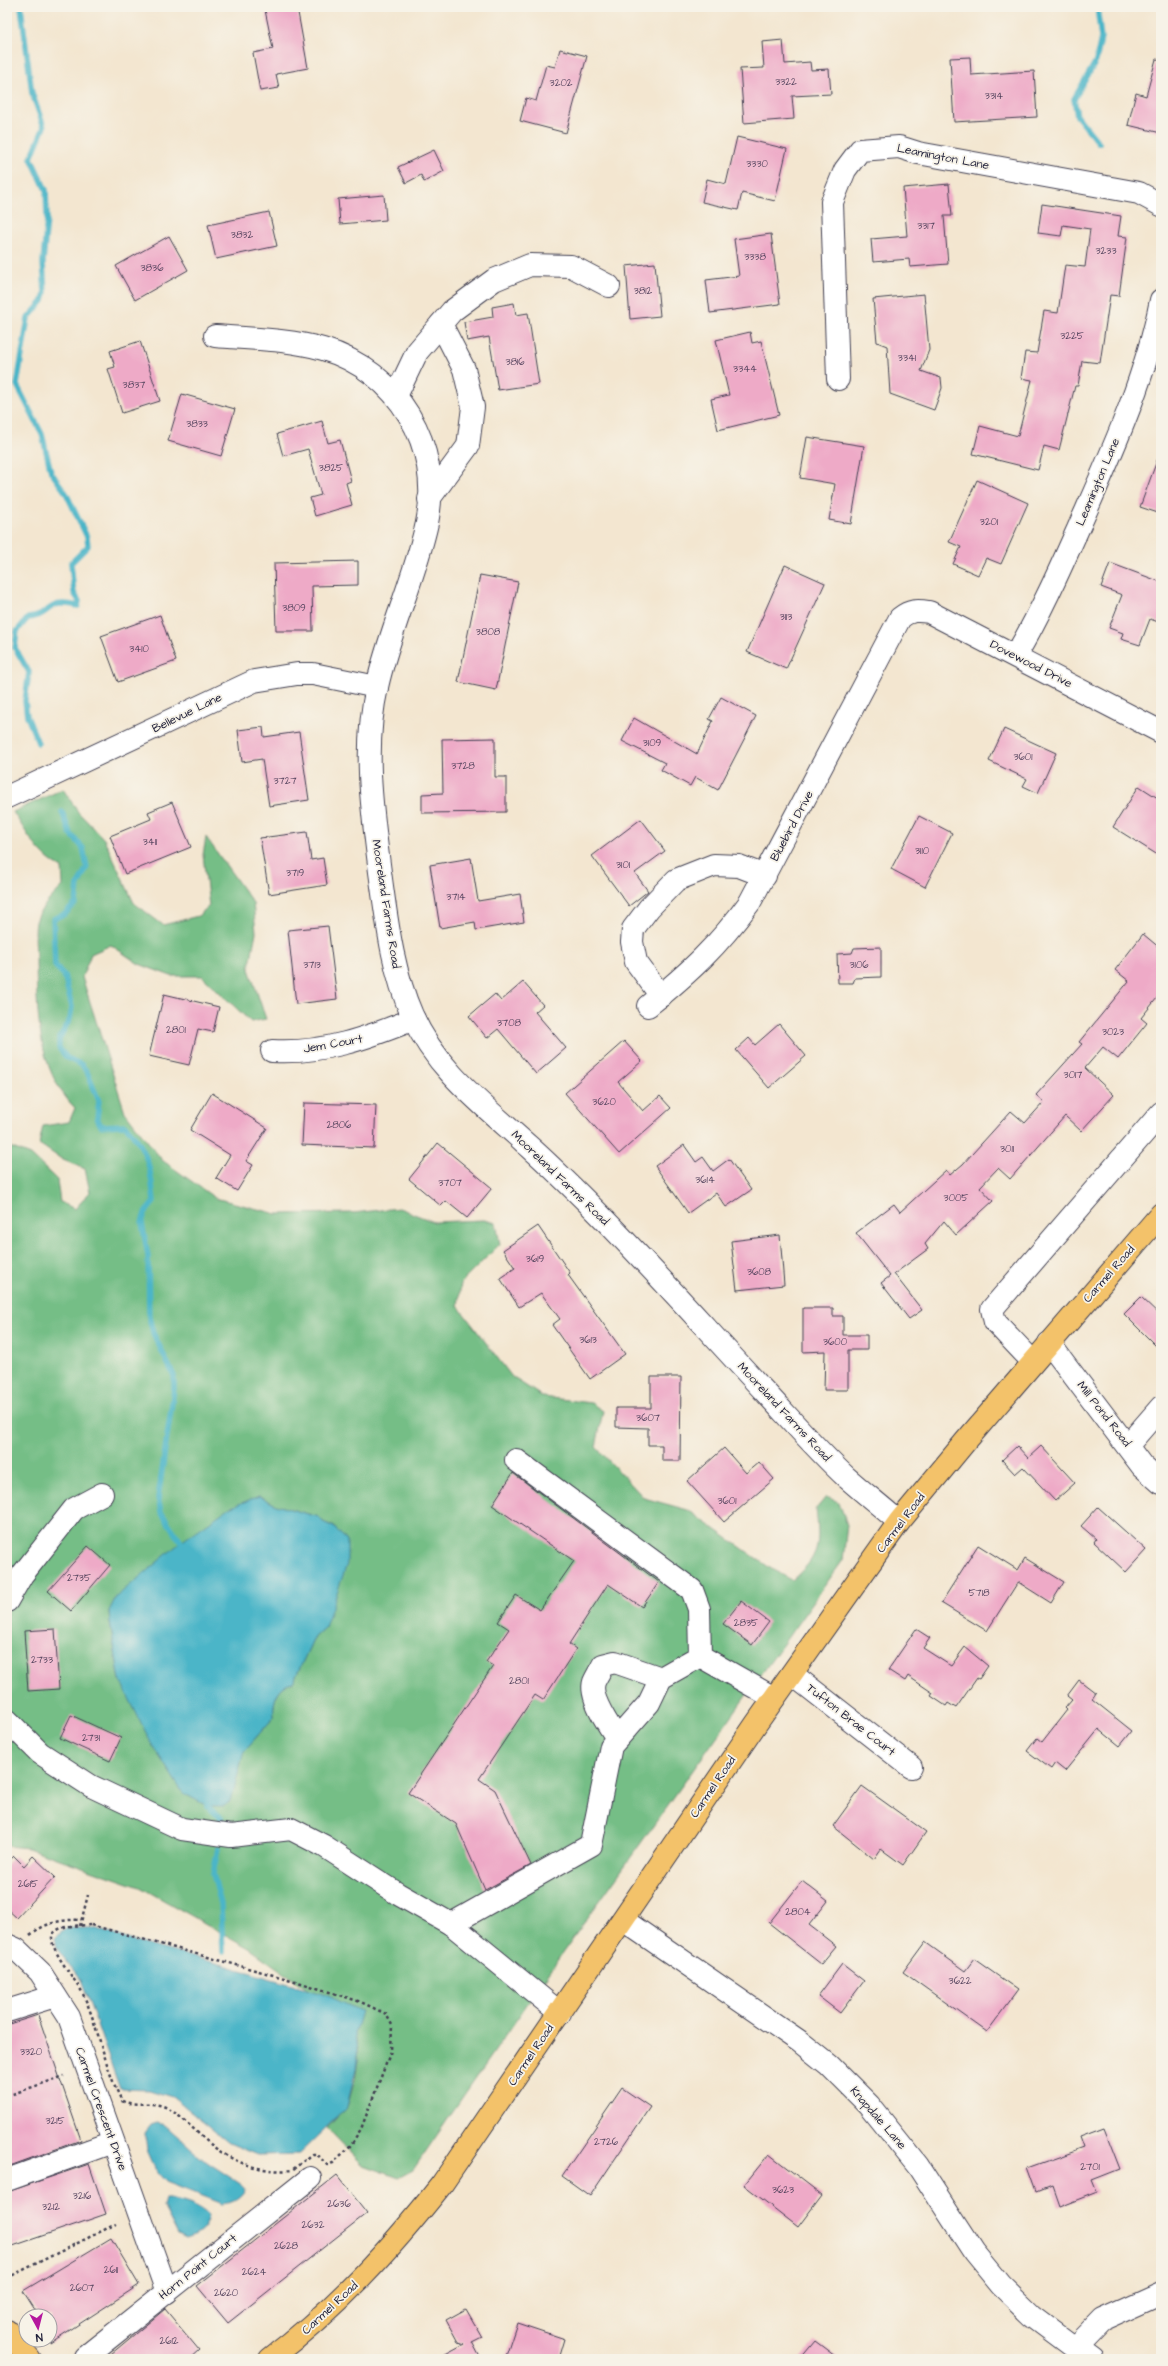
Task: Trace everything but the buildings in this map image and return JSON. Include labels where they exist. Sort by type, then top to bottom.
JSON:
[{"type":"main road","name":"Carmel Road","points":[[270,2359],[308,2330],[344,2297],[398,2240],[442,2184],[774,1698],[900,1522],[1049,1343],[1161,1214]]},
{"type":"main road","points":[[7,2330],[30,2359]]},
{"type":"street","name":"Leamington Lane","points":[[838,379],[832,202],[845,170],[860,150],[899,147],[918,153],[1139,193],[1161,205]]},
{"type":"street","points":[[396,396],[417,352],[452,312],[494,280],[530,265],[571,266],[609,286]]},
{"type":"street","name":"Leamington Lane","points":[[1016,655],[1042,610],[1109,459],[1136,387],[1157,321],[1161,300]]},
{"type":"street","points":[[430,498],[468,446],[473,407],[464,369],[441,324]]},
{"type":"street","name":"Mooreland Farms Road","points":[[215,336],[286,342],[321,348],[350,358],[366,368],[387,385],[396,396],[417,428],[426,454],[430,498],[427,523],[377,687],[370,734],[369,772],[372,810],[390,938],[398,979],[414,1019],[432,1050],[466,1091],[534,1151],[594,1210],[844,1475],[900,1522]]},
{"type":"street","name":"Dovewood Drive","points":[[900,618],[907,612],[918,610],[929,612],[1016,655],[1161,732]]},
{"type":"street","name":"Bluebird Drive","points":[[765,876],[739,866],[714,865],[676,880],[649,908],[633,929],[632,942],[636,962],[654,1001],[692,971],[724,938],[750,902],[765,876],[900,618]]},
{"type":"street","name":"Bellevue Lane","points":[[7,798],[254,681],[276,676],[302,674],[377,687]]},
{"type":"street","name":"Jem Court","points":[[272,1051],[323,1049],[351,1043],[414,1019]]},
{"type":"street","points":[[1033,1362],[995,1322],[992,1309],[1161,1113]]},
{"type":"street","name":"Mill Pond Road","points":[[1049,1343],[1128,1445],[1142,1466],[1161,1483]]},
{"type":"street","points":[[1128,1445],[1161,1407]]},
{"type":"street","points":[[516,1460],[692,1590],[699,1609],[700,1656]]},
{"type":"street","points":[[7,1601],[22,1575],[74,1509],[102,1494]]},
{"type":"street","points":[[451,1924],[591,1845],[611,1746],[649,1703],[661,1678],[700,1656]]},
{"type":"street","points":[[700,1656],[774,1698]]},
{"type":"street","points":[[617,1738],[604,1718],[596,1700],[593,1684],[603,1665],[615,1662],[661,1678]]},
{"type":"street","name":"Tufton Brae Court","points":[[792,1674],[911,1767]]},
{"type":"street","points":[[7,1720],[40,1753],[90,1786],[134,1808],[182,1829],[231,1836],[292,1829],[324,1846],[398,1894],[451,1924],[560,2013]]},
{"type":"street","name":"Knapdale Lane","points":[[623,1920],[799,2041],[830,2066],[869,2105],[918,2166],[974,2252],[1002,2285],[1032,2314],[1083,2353]]},
{"type":"street","name":"Carmel Crescent Drive","points":[[16,1942],[16,1949],[40,1972],[68,2018],[167,2292]]},
{"type":"street","points":[[7,2011],[55,1996]]},
{"type":"street","points":[[7,2180],[113,2142]]},
{"type":"street","name":"Horn Point Court","points":[[85,2357],[310,2178]]},
{"type":"street","points":[[1083,2353],[1101,2320],[1161,2293]]},
{"type":"path","points":[[80,1926],[88,1895]]},
{"type":"path","points":[[16,1942],[46,1924],[67,1919],[81,1920]]},
{"type":"path","points":[[80,1926],[91,1926],[295,1981],[361,2002],[386,2014],[392,2025],[391,2051],[361,2130],[350,2146],[333,2163],[327,2165],[317,2154],[313,2154],[292,2170],[256,2168],[234,2160],[214,2147],[184,2120],[165,2107],[122,2101],[83,1993],[54,1950],[52,1942],[53,1934],[60,1929],[80,1926]]},
{"type":"path","points":[[7,2096],[64,2076]]},
{"type":"path","points":[[7,2278],[116,2224]]},
{"type":"green space","points":[[63,789],[78,812],[104,839],[134,903],[163,925],[198,916],[209,906],[203,855],[206,837],[253,903],[256,932],[249,969],[266,1019],[251,1022],[202,976],[171,976],[139,964],[111,945],[91,954],[82,977],[125,1112],[162,1160],[215,1198],[277,1214],[353,1213],[399,1208],[434,1222],[484,1220],[496,1223],[500,1244],[461,1283],[458,1306],[512,1377],[543,1397],[591,1403],[603,1411],[596,1447],[644,1498],[688,1510],[773,1570],[792,1580],[808,1564],[816,1549],[818,1532],[816,1509],[826,1497],[839,1502],[847,1525],[843,1560],[561,1955],[413,2170],[398,2178],[363,2165],[327,2128],[347,2107],[355,2080],[358,2060],[355,2032],[360,2011],[310,1991],[249,1948],[140,1887],[28,1848],[7,1846],[7,1146],[31,1155],[57,1180],[60,1202],[75,1209],[90,1192],[85,1169],[63,1160],[39,1144],[43,1126],[69,1122],[75,1108],[62,1092],[53,1075],[41,1038],[38,1018],[35,936],[36,922],[40,911],[63,886],[62,868],[47,858],[40,851],[13,812]],"holes":[[[259,1496],[276,1505],[319,1517],[323,1522],[335,1527],[325,1627],[314,1637],[293,1683],[288,1684],[279,1691],[274,1706],[274,1717],[244,1751],[120,1680],[109,1611]]]},
{"type":"water","points":[[259,1496],[276,1505],[319,1517],[323,1522],[334,1527],[347,1541],[347,1564],[325,1627],[314,1637],[293,1683],[288,1684],[279,1691],[274,1706],[274,1717],[244,1751],[231,1801],[224,1806],[207,1806],[183,1793],[152,1745],[120,1680],[109,1611],[116,1597],[181,1542],[229,1508]]},
{"type":"water","points":[[66,1928],[94,1928],[136,1942],[224,1965],[326,1995],[361,2011],[355,2032],[358,2060],[347,2107],[299,2154],[258,2155],[229,2143],[172,2097],[149,2090],[120,2089],[81,1980],[57,1949],[55,1938]]},
{"type":"water","points":[[157,2123],[165,2125],[207,2162],[242,2185],[246,2189],[242,2195],[236,2200],[222,2204],[166,2182],[157,2172],[147,2150],[145,2133],[151,2125]]},
{"type":"water","points":[[165,2199],[183,2201],[205,2212],[209,2216],[204,2228],[195,2236],[186,2239],[178,2235],[163,2206]]},
{"type":"waterway","points":[[21,7],[32,93],[44,127],[31,158],[46,190],[47,219],[43,262],[45,293],[43,301],[28,318],[17,385],[42,434],[51,472],[66,493],[87,537],[88,546],[71,563],[74,593],[79,601],[78,606],[67,604],[55,605],[42,614],[28,618],[17,631],[15,648],[29,672],[25,701],[27,716],[38,743]]},
{"type":"waterway","points":[[1097,7],[1101,38],[1096,61],[1074,99],[1077,116],[1099,143]]},
{"type":"waterway","points":[[62,812],[70,833],[83,848],[87,867],[78,885],[76,903],[65,914],[53,919],[55,966],[64,975],[72,1007],[70,1019],[59,1039],[59,1048],[67,1058],[82,1065],[87,1072],[99,1101],[97,1118],[101,1126],[125,1125],[139,1143],[150,1169],[154,1202],[145,1213],[142,1223],[148,1256],[149,1317],[153,1333],[174,1376],[174,1389],[158,1498],[161,1512],[181,1542],[182,1548]]},
{"type":"waterway","points":[[206,1799],[207,1806],[221,1818]]},
{"type":"waterway","points":[[218,1848],[213,1874],[221,1904],[223,1952]]}]
